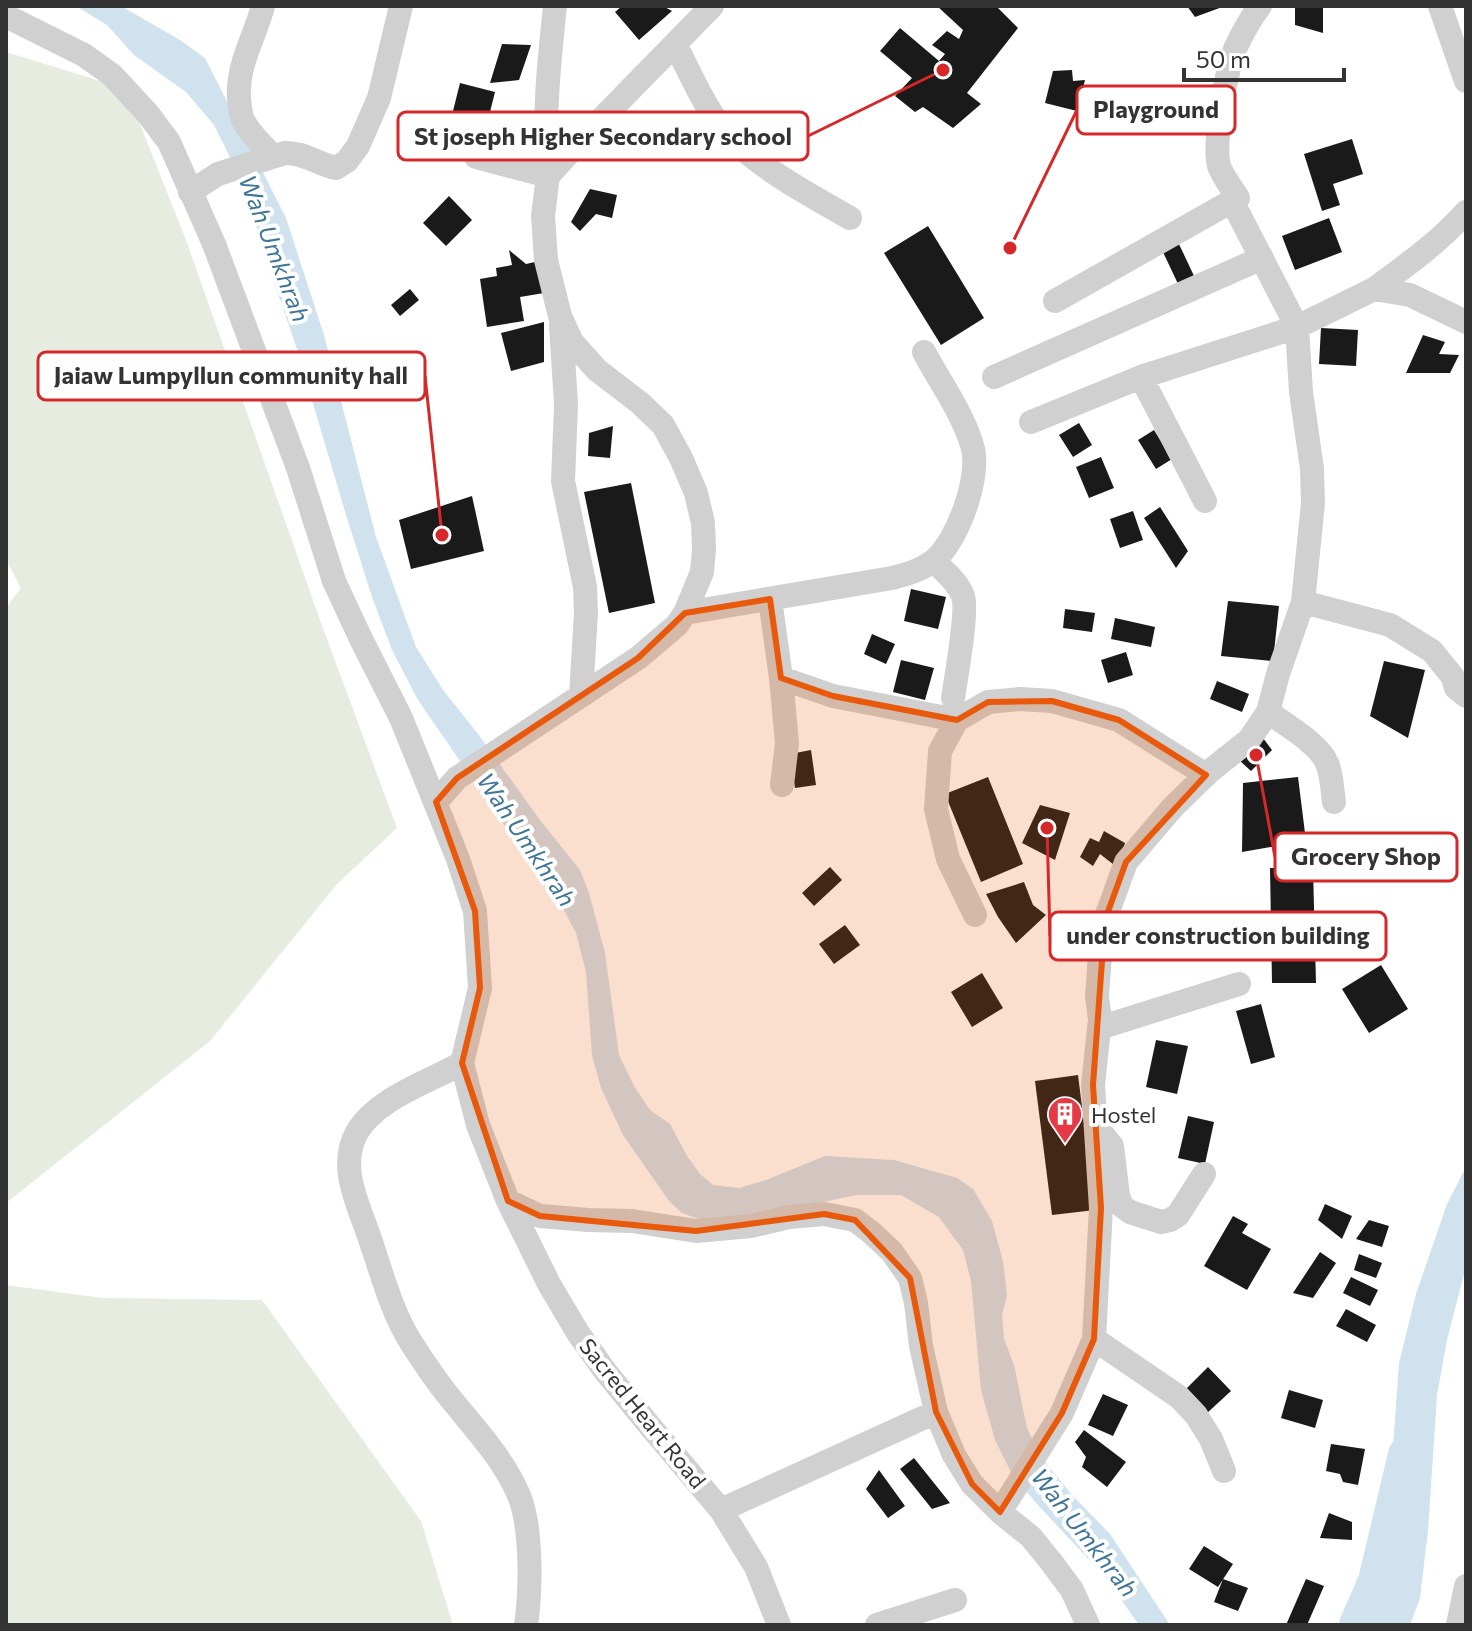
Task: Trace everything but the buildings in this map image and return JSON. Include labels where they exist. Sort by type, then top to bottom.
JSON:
[{"type":"street","points":[[263,6],[238,84],[242,118],[269,158]]},
{"type":"street","points":[[190,192],[218,174],[285,153],[295,153],[336,168],[347,161],[358,146],[379,98],[401,6]]},
{"type":"street","points":[[555,6],[546,83],[548,176],[543,216],[546,260],[560,316],[566,405],[563,481],[585,587],[581,696]]},
{"type":"street","points":[[548,176],[712,6]]},
{"type":"street","points":[[1055,301],[1238,198],[1220,167],[1220,113],[1234,51],[1260,6]]},
{"type":"street","points":[[1440,6],[1466,81]]},
{"type":"street","points":[[6,16],[84,55],[112,75],[169,142],[214,244],[292,453],[334,581],[401,718],[458,859],[475,911],[480,988],[462,1063],[395,1096],[371,1115],[358,1130],[350,1149],[348,1169],[399,1321],[443,1390],[493,1452],[521,1500],[529,1563],[526,1625]]},
{"type":"street","points":[[675,44],[709,108],[731,138],[802,191],[850,218]]},
{"type":"street","points":[[476,157],[548,176]]},
{"type":"street","points":[[1000,1512],[1062,1413],[1094,1339],[1101,1208],[1093,1085],[1100,1019],[1097,997],[1100,954],[1105,920],[1126,862],[1173,807],[1249,740],[1268,712],[1303,602],[1313,503],[1297,327],[1232,201]]},
{"type":"street","points":[[1031,422],[1141,377],[1297,327],[1374,289],[1419,257],[1466,212]]},
{"type":"street","points":[[994,377],[1262,258]]},
{"type":"street","points":[[1374,289],[1410,295],[1466,322]]},
{"type":"street","points":[[436,802],[457,778],[659,641],[685,613],[702,572],[703,523],[696,493],[663,425],[597,370],[572,342],[560,316]]},
{"type":"street","points":[[685,613],[916,572],[934,561],[949,545],[973,485],[976,465],[973,447],[963,423],[924,352]]},
{"type":"street","points":[[1141,377],[1205,501]]},
{"type":"street","points":[[934,561],[955,582],[964,597],[955,709],[940,751],[936,809],[948,859],[975,915]]},
{"type":"street","points":[[770,599],[787,743],[782,785]]},
{"type":"street","points":[[1303,602],[1390,625],[1432,651],[1453,677],[1456,688],[1466,696]]},
{"type":"street","points":[[781,678],[833,696],[955,709],[1020,699],[1052,701],[1119,720],[1206,775]]},
{"type":"street","points":[[1268,712],[1326,759],[1334,802]]},
{"type":"street","points":[[1099,1028],[1239,984]]},
{"type":"street","name":"Sacred Heart Road","points":[[462,1063],[478,1125],[508,1201],[549,1284],[605,1371],[721,1510],[756,1567],[779,1625]]},
{"type":"street","points":[[1096,1130],[1112,1146],[1118,1196],[1122,1206],[1130,1212],[1161,1222],[1170,1220],[1178,1215],[1204,1174]]},
{"type":"street","points":[[508,1201],[540,1216],[632,1221],[696,1231],[824,1214],[855,1220],[892,1252],[910,1278],[936,1412],[954,1455],[972,1484],[1031,1537],[1052,1563],[1072,1590],[1088,1625]]},
{"type":"street","points":[[1094,1339],[1179,1397],[1196,1415],[1211,1439],[1224,1471]]},
{"type":"street","points":[[721,1510],[936,1412]]},
{"type":"street","points":[[1458,1625],[1466,1586]]},
{"type":"street","points":[[877,1625],[955,1600]]},
{"type":"highlighted area","points":[[770,599],[781,678],[833,696],[957,720],[988,702],[1052,701],[1119,720],[1206,775],[1126,862],[1105,920],[1093,1085],[1101,1208],[1094,1339],[1062,1413],[1000,1512],[972,1484],[936,1412],[910,1278],[855,1220],[824,1214],[696,1231],[540,1216],[508,1201],[462,1063],[480,988],[475,911],[436,802],[457,778],[638,658],[685,613]]},
{"type":"shaded area","points":[[6,52],[126,89],[186,240],[397,828],[337,884],[210,1041],[6,1203],[6,608],[21,588],[6,560]]},
{"type":"shaded area","points":[[6,1285],[102,1298],[262,1300],[421,1521],[453,1625],[6,1625]]},
{"type":"water","points":[[76,6],[121,6],[205,58],[286,218],[324,335],[376,537],[416,647],[443,690],[580,870],[605,953],[619,1055],[650,1110],[670,1124],[687,1156],[713,1185],[739,1188],[825,1156],[894,1160],[957,1178],[973,1189],[992,1221],[1003,1261],[1007,1295],[1002,1315],[1004,1339],[1014,1365],[1027,1428],[1041,1457],[1110,1534],[1170,1625],[1139,1625],[1106,1578],[1013,1476],[995,1440],[981,1390],[971,1281],[963,1250],[939,1217],[901,1195],[857,1195],[723,1222],[701,1220],[682,1213],[669,1201],[623,1135],[601,1088],[592,1055],[586,972],[576,933],[558,899],[418,700],[392,650],[347,518],[295,343],[233,163],[214,125],[186,92],[134,55],[107,25]]},
{"type":"water","points":[[1466,1167],[1466,1266],[1437,1395],[1420,1598],[1410,1625],[1377,1625],[1390,1594],[1395,1501],[1393,1448],[1399,1363],[1416,1294],[1447,1204]]},
{"type":"waterway","name":"Wah Umkhrah","points":[[1358,1625],[1377,1581],[1407,1455]]},
{"type":"place","name":"St joseph Higher Secondary school","points":[[943,70]]},
{"type":"place","name":"Playground","points":[[1010,248]]},
{"type":"place","name":"Jaiaw Lumpyllun community hall","points":[[442,535]]},
{"type":"place","name":"Grocery Shop","points":[[1256,755]]},
{"type":"place","name":"under construction building","points":[[1047,828]]},
{"type":"place","name":"Hostel","points":[[1065,1145]]}]
